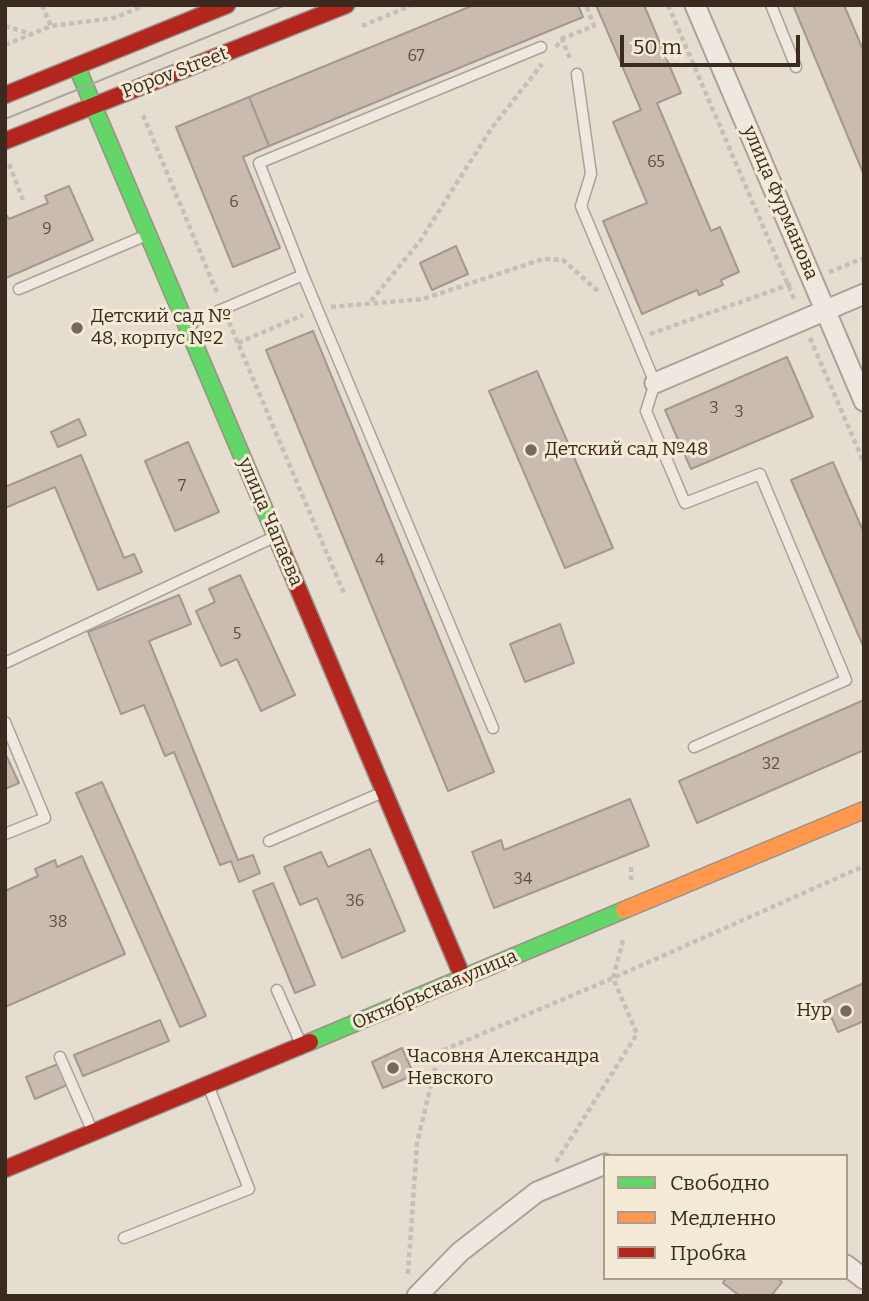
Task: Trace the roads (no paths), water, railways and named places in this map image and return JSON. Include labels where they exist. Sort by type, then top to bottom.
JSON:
[{"type":"street","points":[[5,96],[227,5]]},
{"type":"street","name":"Popov Street","points":[[5,141],[346,5]]},
{"type":"street","name":"улица Фурманова","points":[[695,5],[864,401]]},
{"type":"street","name":"улица Чапаева","points":[[76,66],[463,978]]},
{"type":"street","points":[[655,383],[864,294]]},
{"type":"street","name":"Октябрьская улица","points":[[5,1169],[864,810]]},
{"type":"street","points":[[412,1289],[537,1192],[603,1165]]},
{"type":"street","points":[[848,1267],[864,1279]]},
{"type":"lane","points":[[771,5],[796,67]]},
{"type":"lane","points":[[493,728],[303,275],[259,163],[541,47]]},
{"type":"lane","points":[[577,74],[591,174],[581,206],[655,383],[646,411],[685,503],[760,474],[846,680],[694,747]]},
{"type":"lane","points":[[19,289],[148,235]]},
{"type":"lane","points":[[186,325],[303,275]]},
{"type":"lane","points":[[5,663],[276,537]]},
{"type":"lane","points":[[5,722],[46,818],[5,834]]},
{"type":"lane","points":[[269,841],[384,792]]},
{"type":"lane","points":[[277,990],[302,1045]]},
{"type":"lane","points":[[60,1057],[93,1132]]},
{"type":"lane","points":[[124,1238],[249,1189],[208,1084]]},
{"type":"tram line","points":[[5,119],[286,5]]},
{"type":"place","name":"Детский сад № 48, корпус №2","points":[[77,328]]},
{"type":"place","name":"Детский сад №48","points":[[531,450]]},
{"type":"place","name":"Нур","points":[[846,1011]]},
{"type":"place","name":"Часовня Александра Невского","points":[[393,1068]]}]
